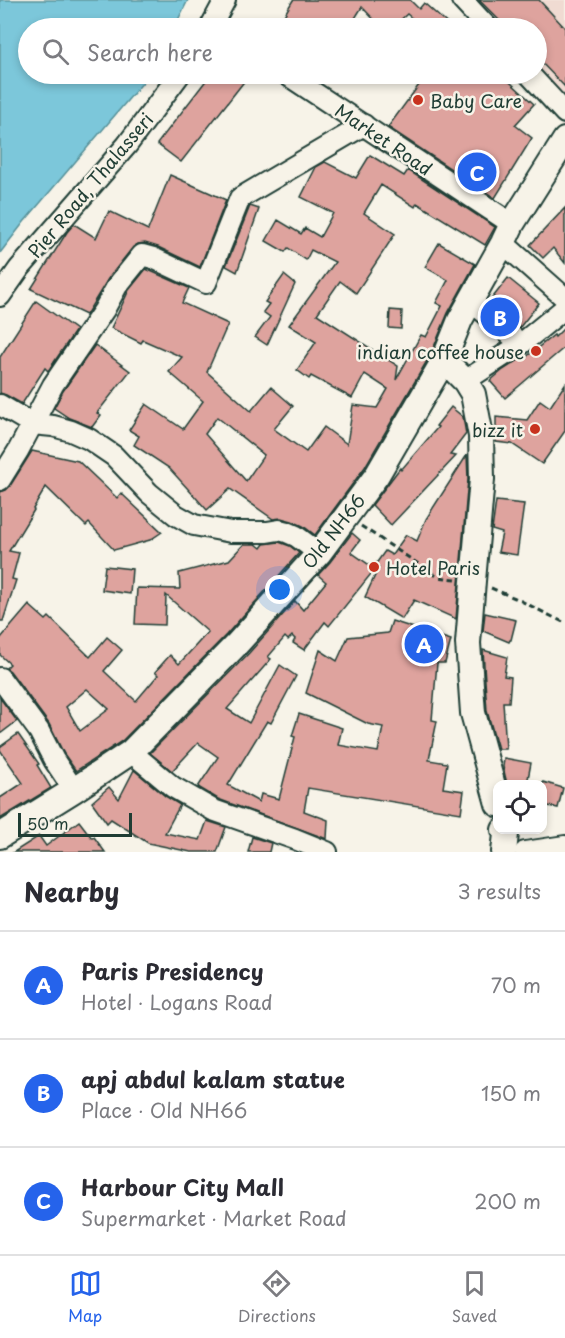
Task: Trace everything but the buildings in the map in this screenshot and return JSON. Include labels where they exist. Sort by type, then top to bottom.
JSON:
[{"type":"main road","name":"Old NH66","points":[[0,836],[131,753],[236,645],[319,552],[377,475],[444,360],[460,320],[508,233],[565,140]]},
{"type":"main road","points":[[444,360],[465,381],[473,394],[481,436],[483,479],[468,643],[473,713],[493,786]]},
{"type":"main road","points":[[504,852],[506,834]]},
{"type":"street","points":[[218,18],[225,0]]},
{"type":"street","points":[[462,0],[479,18]]},
{"type":"street","name":"Pier Road, Thalasseri","points":[[0,297],[19,269],[127,145],[173,84]]},
{"type":"street","name":"Market Road","points":[[301,84],[364,125],[508,233],[565,298]]},
{"type":"street","points":[[538,84],[565,113]]},
{"type":"street","points":[[0,480],[53,385],[104,310],[117,286],[142,255],[206,283],[240,198],[364,125]]},
{"type":"street","points":[[471,301],[521,344]]},
{"type":"street","points":[[465,381],[521,344],[565,308]]},
{"type":"street","points":[[0,405],[32,424],[53,426],[89,439],[114,456],[149,493],[176,515],[195,525],[231,532],[279,530],[296,536],[319,552]]},
{"type":"street","points":[[1,680],[39,731],[54,760],[74,790]]},
{"type":"street","points":[[131,753],[173,787],[213,810],[327,852]]},
{"type":"street","points":[[525,852],[565,846]]},
{"type":"path","points":[[346,516],[438,577],[472,581],[515,598],[565,623]]},
{"type":"shaded area","points":[[469,0],[565,0],[565,104],[547,84],[547,18],[486,18]]},
{"type":"water","points":[[0,0],[188,0],[179,18],[18,18],[18,84],[141,84],[0,253]]},
{"type":"place","name":"Baby Care","points":[[418,100]]},
{"type":"place","name":"Harbour City Mall","points":[[477,172]]},
{"type":"place","name":"apj abdul kalam statue","points":[[500,317]]},
{"type":"place","name":"indian coffee house","points":[[536,351]]},
{"type":"place","name":"bizz it","points":[[535,429]]},
{"type":"place","name":"Hotel Paris","points":[[374,567]]},
{"type":"place","name":"Paris Presidency","points":[[424,644]]}]
